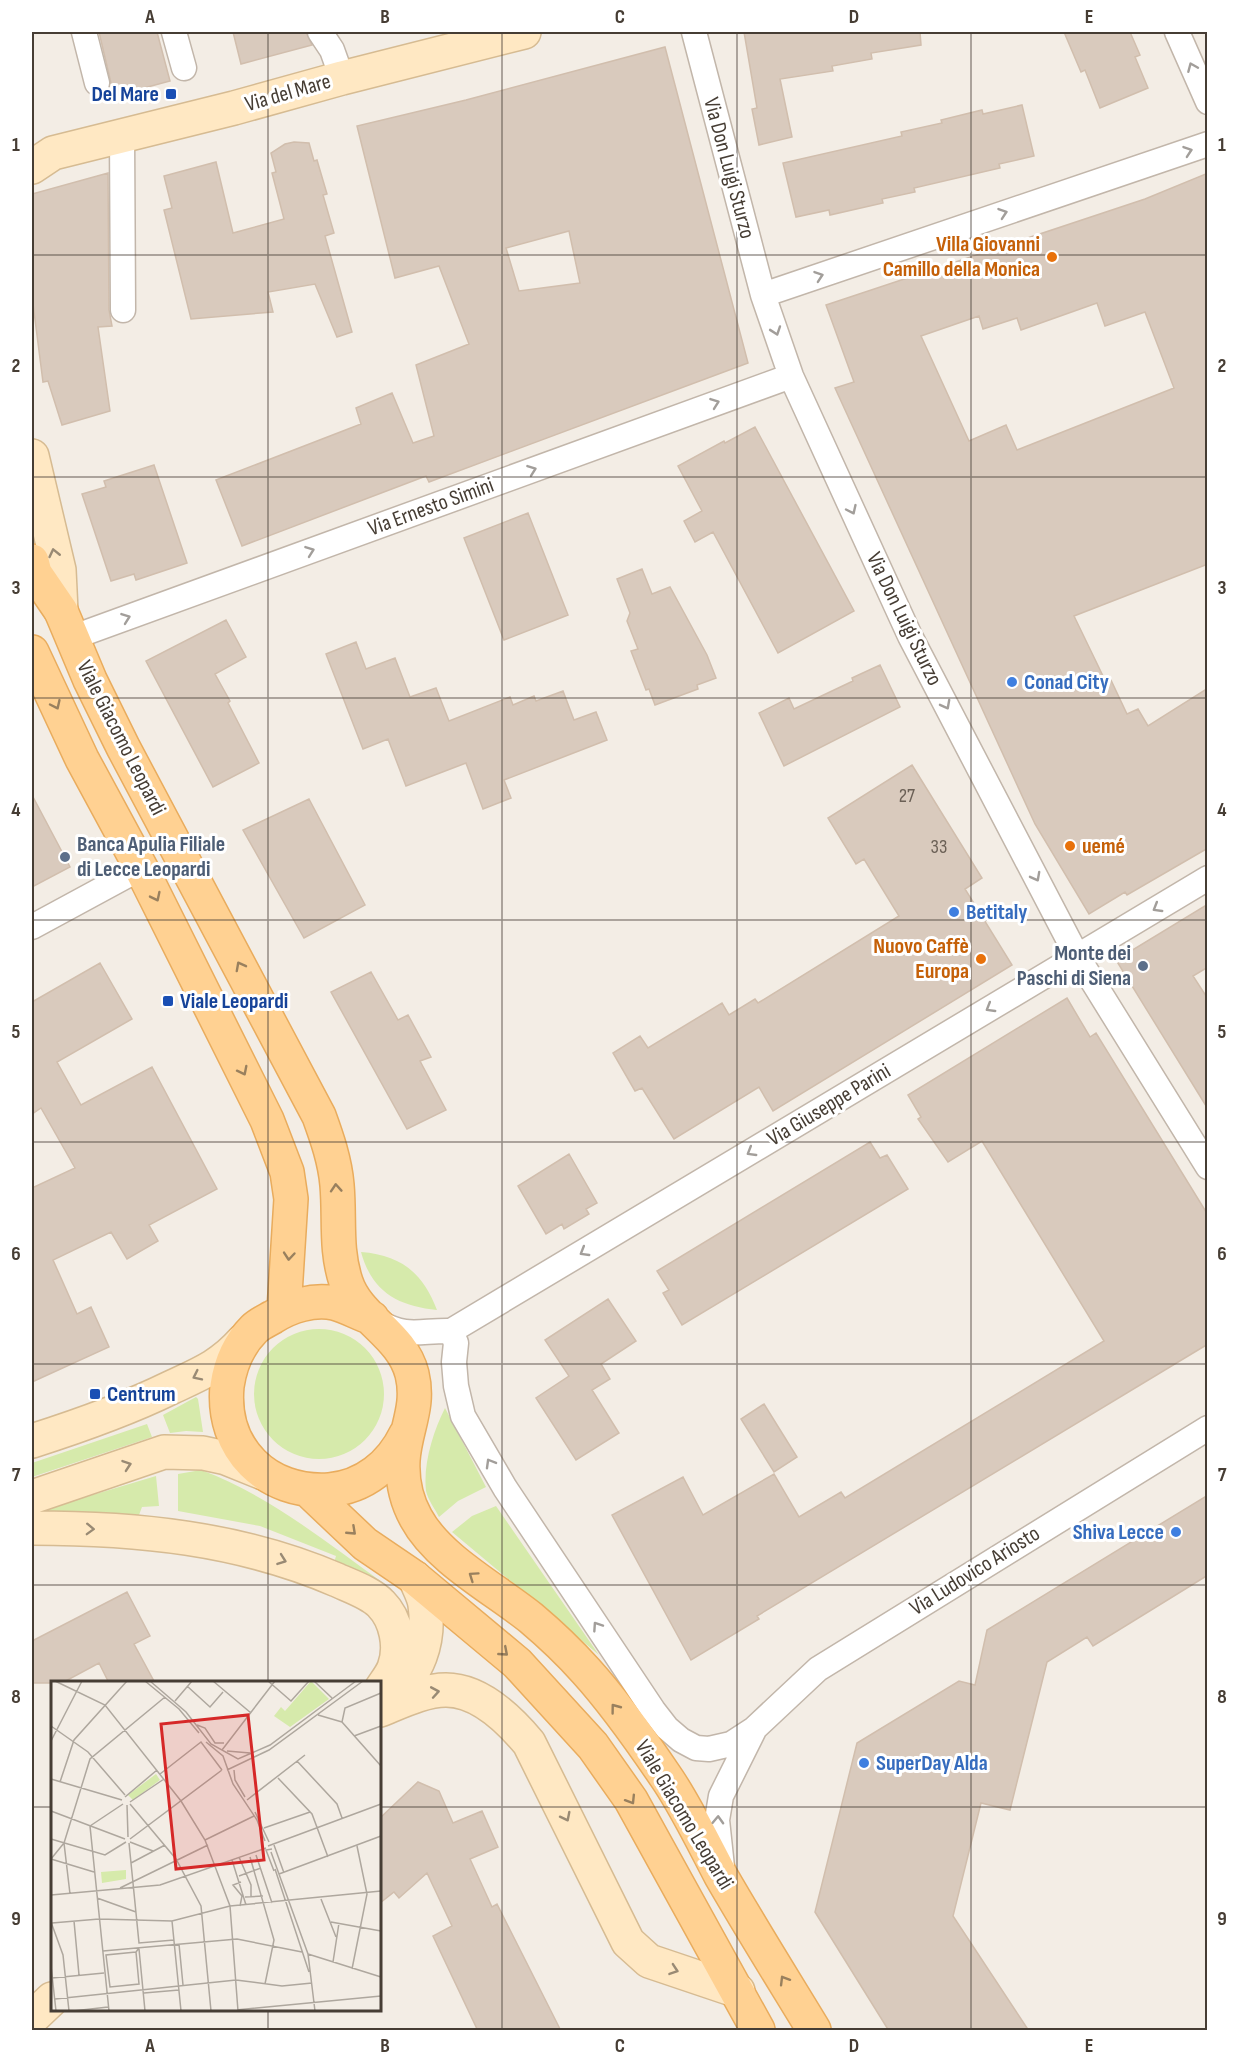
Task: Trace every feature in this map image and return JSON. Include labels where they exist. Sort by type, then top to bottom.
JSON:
[{"type":"main road","name":"Viale Giacomo Leopardi","points":[[32,561],[35,573],[66,625],[123,747],[319,1116],[330,1147],[337,1184],[338,1255],[346,1285],[356,1305],[374,1319],[402,1350],[411,1371],[415,1394],[412,1422],[403,1458],[404,1482],[409,1503],[417,1520],[432,1539],[463,1569],[531,1618],[587,1672],[615,1707],[669,1782],[814,2031]]},
{"type":"main road","name":"Viale Giacomo Leopardi","points":[[32,652],[82,759],[141,868],[267,1119],[287,1172],[291,1199],[291,1230],[284,1310]]},
{"type":"main road","name":"Viale Giacomo Leopardi","points":[[374,1319],[333,1303],[308,1303],[284,1310],[255,1327],[243,1341],[229,1370],[225,1406],[233,1435],[244,1454],[263,1473],[287,1486],[309,1491],[344,1488],[378,1472],[398,1451],[412,1422]]},
{"type":"main road","name":"Viale Giacomo Leopardi","points":[[309,1491],[365,1544],[415,1578],[517,1663],[593,1746],[631,1800],[758,2031]]},
{"type":"street","points":[[84,32],[97,83]]},
{"type":"street","points":[[174,32],[184,68]]},
{"type":"street","points":[[320,32],[332,50],[342,78]]},
{"type":"street","name":"Via del Mare","points":[[39,156],[234,108],[342,78],[444,41],[524,32]]},
{"type":"street","name":"Via Don Luigi Sturzo","points":[[694,32],[763,295],[791,376],[910,636],[1077,956],[1208,1167]]},
{"type":"street","points":[[1177,32],[1208,102]]},
{"type":"street","points":[[122,135],[123,309]]},
{"type":"street","points":[[763,295],[1208,144]]},
{"type":"street","name":"Via Ernesto Simini","points":[[66,625],[791,376]]},
{"type":"street","name":"Viale Giacomo Leopardi","points":[[32,456],[58,570],[66,625]]},
{"type":"street","points":[[32,927],[141,868]]},
{"type":"street","name":"Via Giuseppe Parini","points":[[451,1331],[1208,878]]},
{"type":"street","name":"Viale Giacomo Leopardi","points":[[374,1319],[393,1330],[407,1333],[433,1330],[451,1331],[456,1343],[454,1362],[456,1386],[463,1416],[505,1488],[647,1701],[667,1728],[681,1740]]},
{"type":"street","points":[[32,1441],[100,1419],[201,1375],[222,1362],[243,1341]]},
{"type":"street","name":"Via Ludovico Ariosto","points":[[681,1740],[696,1748],[709,1749],[730,1744],[754,1729],[818,1669],[1208,1428]]},
{"type":"street","points":[[32,1497],[164,1452],[203,1453],[226,1458],[263,1473]]},
{"type":"street","points":[[32,1528],[117,1530],[168,1534],[214,1542],[267,1554],[356,1589],[380,1602],[393,1621],[398,1642],[395,1667],[381,1689]]},
{"type":"street","points":[[381,1702],[403,1686],[417,1667],[426,1637],[425,1603],[415,1578]]},
{"type":"street","points":[[381,1710],[429,1692],[446,1690],[467,1694],[511,1722],[529,1743],[628,1942],[649,1961],[738,1991]]},
{"type":"street","name":"Via Ludovico Ariosto","points":[[723,1878],[717,1820],[721,1796],[754,1729]]},
{"type":"street","points":[[32,2018],[51,2000]]},
{"type":"green space","points":[[361,1252],[388,1257],[409,1268],[425,1286],[437,1310],[410,1305],[388,1295],[372,1277]]},
{"type":"green space","points":[[319,1329],[344,1334],[365,1348],[379,1369],[384,1394],[379,1419],[365,1440],[344,1454],[319,1459],[294,1454],[273,1440],[259,1419],[254,1394],[259,1369],[273,1348],[294,1334]]},
{"type":"green space","points":[[196,1397],[203,1432],[170,1433],[163,1415]]},
{"type":"green space","points":[[445,1408],[486,1487],[458,1501],[439,1517],[426,1491],[425,1481],[433,1438]]},
{"type":"green space","points":[[147,1424],[152,1437],[32,1477],[32,1463]]},
{"type":"green space","points":[[201,1470],[226,1480],[274,1506],[386,1585],[382,1591],[333,1566],[336,1556],[260,1526],[178,1511],[178,1474]]},
{"type":"green space","points":[[156,1476],[159,1506],[142,1507],[139,1515],[39,1511]]},
{"type":"green space","points":[[496,1506],[599,1655],[452,1532],[472,1516]]},
{"type":"building","points":[[99,32],[157,32],[170,81],[114,96]]},
{"type":"building","points":[[233,32],[306,32],[312,45],[241,64]]},
{"type":"building","points":[[744,32],[920,32],[921,45],[871,53],[872,59],[832,66],[833,71],[780,79],[792,137],[759,145],[752,109],[757,108]]},
{"type":"building","points":[[1064,32],[1130,32],[1140,55],[1135,57],[1148,88],[1100,108],[1085,70],[1081,72]]},
{"type":"building","points":[[665,47],[748,363],[429,482],[426,476],[242,546],[216,480],[361,424],[356,408],[392,393],[413,443],[434,436],[416,365],[469,344],[439,266],[395,278],[357,126],[466,100]],"holes":[[[569,231],[580,283],[519,291],[506,248]]]},
{"type":"building","points":[[1022,105],[1034,156],[999,164],[1000,168],[914,188],[915,192],[882,199],[883,203],[830,215],[829,210],[796,217],[783,163],[902,136],[901,132],[942,123],[941,120],[982,110],[983,114]]},
{"type":"building","points":[[309,143],[314,161],[317,160],[327,194],[323,195],[334,233],[325,236],[352,332],[337,337],[315,284],[268,292],[273,312],[191,319],[164,210],[172,208],[164,176],[216,162],[233,233],[284,219],[272,173],[276,172],[271,153],[285,144]]},
{"type":"building","points":[[108,173],[109,310],[112,326],[98,327],[110,411],[62,425],[48,381],[43,382],[32,296],[32,194]]},
{"type":"building","points":[[1208,173],[1208,564],[1074,616],[1104,678],[1109,676],[1127,714],[1138,709],[1148,726],[1208,688],[1208,848],[1127,895],[1125,892],[1089,914],[1035,824],[835,388],[854,382],[826,305],[1145,199]],"holes":[[[1097,303],[1105,326],[1145,312],[1174,388],[1017,450],[1006,425],[969,441],[921,336],[979,316],[983,329],[1017,318],[1021,330]]]},
{"type":"building","points":[[755,427],[854,611],[778,653],[713,532],[695,542],[684,521],[702,511],[678,466]]},
{"type":"building","points":[[154,465],[187,563],[136,580],[134,574],[111,581],[82,494],[106,487],[104,481]]},
{"type":"building","points":[[528,513],[568,615],[504,640],[464,538]]},
{"type":"building","points":[[642,569],[652,594],[670,587],[707,655],[716,678],[697,685],[698,689],[655,705],[649,689],[646,690],[631,651],[638,649],[627,621],[630,613],[617,579]]},
{"type":"building","points":[[226,620],[246,657],[215,674],[259,763],[213,787],[146,661]]},
{"type":"building","points":[[356,642],[366,669],[395,658],[410,697],[436,688],[449,721],[510,697],[513,705],[534,696],[536,701],[563,691],[574,720],[596,712],[607,740],[504,780],[511,798],[483,809],[466,763],[406,786],[388,739],[363,749],[326,654]]},
{"type":"building","points":[[880,665],[900,707],[784,766],[759,713],[789,698],[794,709],[853,681],[852,678]]},
{"type":"building","points":[[912,765],[982,878],[965,889],[1012,965],[773,1111],[759,1087],[674,1139],[642,1088],[635,1091],[613,1053],[640,1036],[648,1048],[722,1003],[729,1015],[755,999],[758,1003],[899,916],[864,859],[856,864],[828,818]]},
{"type":"building","points":[[32,795],[70,867],[32,887]]},
{"type":"building","points":[[309,799],[365,905],[304,938],[243,830]]},
{"type":"building","points":[[1208,904],[1208,967],[1193,976],[1208,999],[1208,1109],[1116,960]]},
{"type":"building","points":[[100,963],[132,1019],[57,1062],[81,1105],[152,1067],[217,1189],[149,1225],[158,1241],[127,1259],[111,1232],[53,1260],[77,1314],[91,1307],[109,1347],[32,1382],[32,1188],[75,1168],[41,1108],[32,1114],[32,1002]]},
{"type":"building","points":[[371,972],[398,1020],[408,1015],[431,1057],[420,1061],[446,1110],[407,1129],[331,992]]},
{"type":"building","points":[[1067,998],[1090,1037],[1096,1033],[1208,1215],[1208,1344],[757,1616],[759,1619],[691,1660],[612,1515],[683,1477],[703,1515],[774,1474],[799,1517],[841,1492],[845,1498],[1104,1341],[982,1141],[948,1162],[918,1119],[921,1117],[908,1095]]},
{"type":"building","points":[[870,1142],[880,1158],[887,1155],[908,1189],[682,1325],[663,1293],[669,1290],[657,1271]]},
{"type":"building","points":[[569,1154],[597,1203],[586,1209],[589,1214],[564,1229],[562,1224],[546,1234],[518,1186]]},
{"type":"building","points":[[608,1299],[636,1341],[601,1364],[610,1379],[592,1390],[619,1433],[576,1460],[536,1398],[569,1376],[545,1340]]},
{"type":"building","points":[[764,1404],[797,1457],[774,1472],[741,1419]]},
{"type":"building","points":[[1208,1495],[1208,1575],[1093,1646],[1087,1637],[1047,1662],[1010,1810],[981,1803],[953,1916],[1029,2031],[889,2031],[815,1912],[857,1743],[959,1681],[975,1685],[987,1630]]},
{"type":"building","points":[[127,1592],[150,1636],[134,1644],[154,1681],[108,1681],[99,1663],[66,1681],[32,1683],[32,1641]]},
{"type":"building","points":[[418,1782],[439,1791],[453,1823],[482,1811],[498,1847],[470,1859],[492,1907],[497,1904],[561,2031],[478,2031],[433,1936],[452,1926],[427,1873],[399,1898],[394,1892],[381,1902],[381,1817]]},
{"type":"place","name":"Del Mare","points":[[171,94]]},
{"type":"place","name":"Villa Giovanni Camillo della Monica","points":[[1052,257]]},
{"type":"place","name":"Conad City","points":[[1012,682]]},
{"type":"place","name":"uemé","points":[[1070,846]]},
{"type":"place","name":"Banca Apulia Filiale di Lecce Leopardi","points":[[65,857]]},
{"type":"place","name":"Betitaly","points":[[954,912]]},
{"type":"place","name":"Nuovo Caffè Europa","points":[[981,959]]},
{"type":"place","name":"Monte dei Paschi di Siena","points":[[1143,966]]},
{"type":"place","name":"Viale Leopardi","points":[[168,1001]]},
{"type":"place","name":"Centrum","points":[[95,1394]]},
{"type":"place","name":"Shiva Lecce","points":[[1176,1532]]},
{"type":"place","name":"SuperDay Alda","points":[[864,1763]]}]
